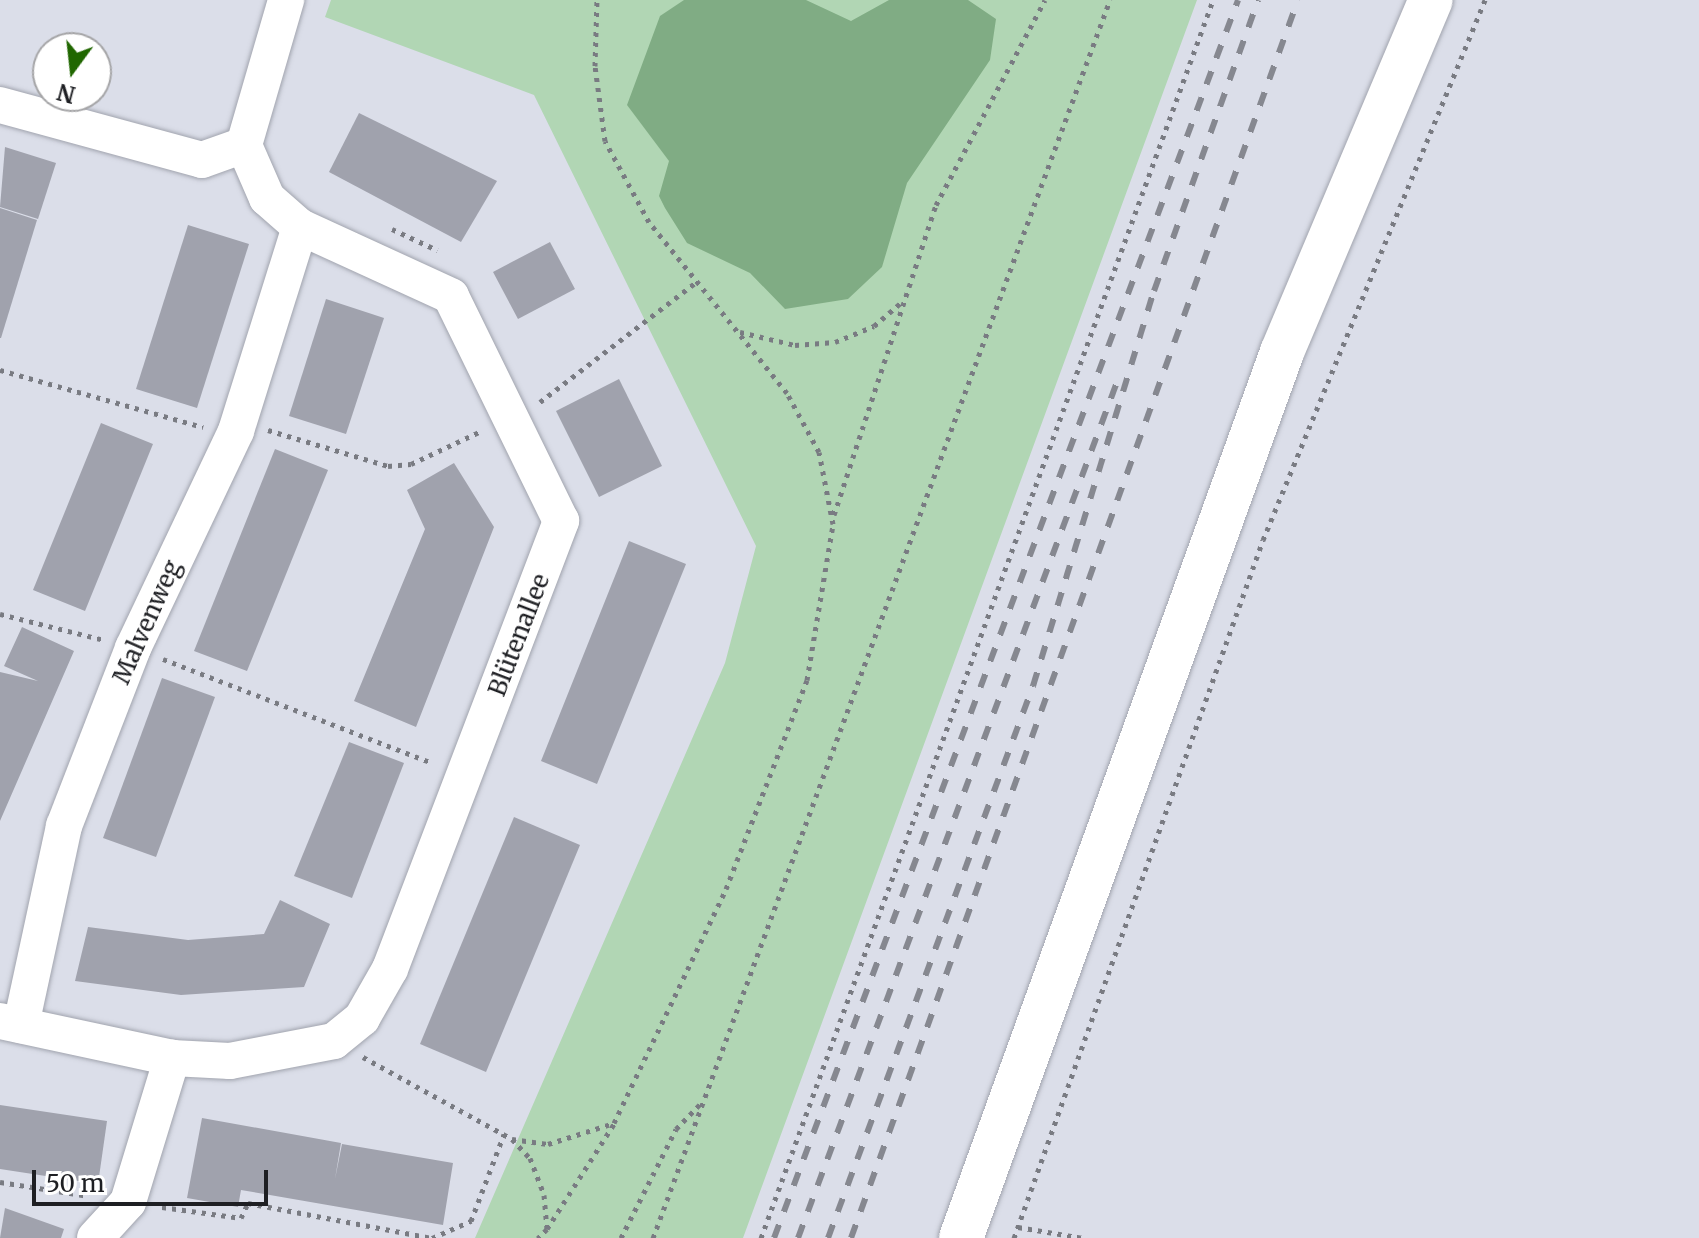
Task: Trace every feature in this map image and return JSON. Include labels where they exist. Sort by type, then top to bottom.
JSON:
[{"type":"main road","points":[[961,1238],[1282,352],[1431,0]]},
{"type":"street","points":[[0,105],[202,160],[244,145],[286,0]]},
{"type":"street","name":"Blütenallee","points":[[244,145],[267,198],[300,227],[451,296],[561,521],[390,969],[362,1018],[334,1041]]},
{"type":"street","name":"Malvenweg","points":[[10,1023],[64,826],[133,648],[236,431],[300,227]]},
{"type":"street","points":[[10,1023],[172,1058],[230,1061],[334,1041]]},
{"type":"street","points":[[95,1238],[128,1202],[172,1058]]},
{"type":"path","points":[[597,0],[595,66],[605,141],[649,222],[695,283],[740,332],[819,452],[833,517]]},
{"type":"path","points":[[538,1238],[547,1229],[614,1123],[726,889],[807,680],[833,517],[901,303],[936,205],[1045,0]]},
{"type":"path","points":[[653,1238],[1110,0]]},
{"type":"path","points":[[761,1238],[1213,0]]},
{"type":"path","points":[[1014,1238],[1263,540],[1485,0]]},
{"type":"path","points":[[386,226],[441,255]]},
{"type":"path","points":[[529,392],[536,405],[695,283]]},
{"type":"path","points":[[740,332],[795,345],[835,342],[874,326],[901,303]]},
{"type":"path","points":[[0,614],[133,648],[466,776]]},
{"type":"path","points":[[334,1041],[512,1139],[530,1158],[544,1195],[547,1229]]},
{"type":"path","points":[[621,1238],[676,1129],[704,1100]]},
{"type":"path","points":[[512,1139],[548,1144],[614,1123]]},
{"type":"path","points":[[0,1182],[241,1218],[248,1203],[432,1238],[471,1221],[504,1134]]},
{"type":"path","points":[[1018,1227],[1083,1238]]},
{"type":"green space","points":[[331,0],[1197,0],[743,1238],[475,1238],[725,663],[756,546],[534,95],[325,17]]},
{"type":"green space","points":[[684,0],[806,0],[851,21],[889,0],[968,0],[996,19],[990,60],[907,183],[882,267],[848,299],[785,309],[750,273],[687,243],[665,208],[659,196],[669,161],[627,105],[660,16]]},
{"type":"building","points":[[359,113],[497,181],[461,242],[329,172]]},
{"type":"building","points":[[5,147],[56,163],[38,219],[0,207]]},
{"type":"building","points":[[0,208],[37,220],[1,338],[0,338]]},
{"type":"building","points":[[188,225],[249,244],[197,408],[136,389]]},
{"type":"building","points":[[550,242],[575,289],[518,319],[493,272]]},
{"type":"building","points":[[326,299],[384,318],[346,434],[289,416]]},
{"type":"building","points":[[619,379],[662,466],[599,497],[556,411]]},
{"type":"building","points":[[101,423],[153,444],[85,611],[33,590]]},
{"type":"building","points":[[275,449],[328,470],[247,671],[194,651]]},
{"type":"building","points":[[454,463],[494,527],[416,727],[354,701],[425,529],[407,490]]},
{"type":"building","points":[[629,541],[686,564],[597,784],[541,761]]},
{"type":"building","points":[[22,627],[74,651],[0,821],[0,672],[38,681],[4,666]]},
{"type":"building","points":[[162,678],[215,697],[156,857],[103,838]]},
{"type":"building","points":[[349,742],[404,763],[352,898],[294,876]]},
{"type":"building","points":[[514,817],[580,845],[486,1072],[420,1044]]},
{"type":"building","points":[[280,900],[330,924],[304,987],[181,995],[75,981],[88,927],[188,940],[264,934]]},
{"type":"building","points":[[0,1105],[107,1121],[98,1184],[0,1169]]},
{"type":"building","points":[[202,1118],[341,1143],[335,1179],[342,1144],[453,1163],[443,1225],[241,1190],[238,1207],[187,1198]]},
{"type":"building","points":[[5,1208],[64,1229],[61,1238],[0,1238]]},
{"type":"railway","points":[[774,1238],[1238,0]]},
{"type":"railway","points":[[828,1238],[1033,686],[1154,291],[1258,0]]},
{"type":"railway","points":[[851,1238],[1298,0]]},
{"type":"railway","points":[[798,1238],[1117,382]]}]
